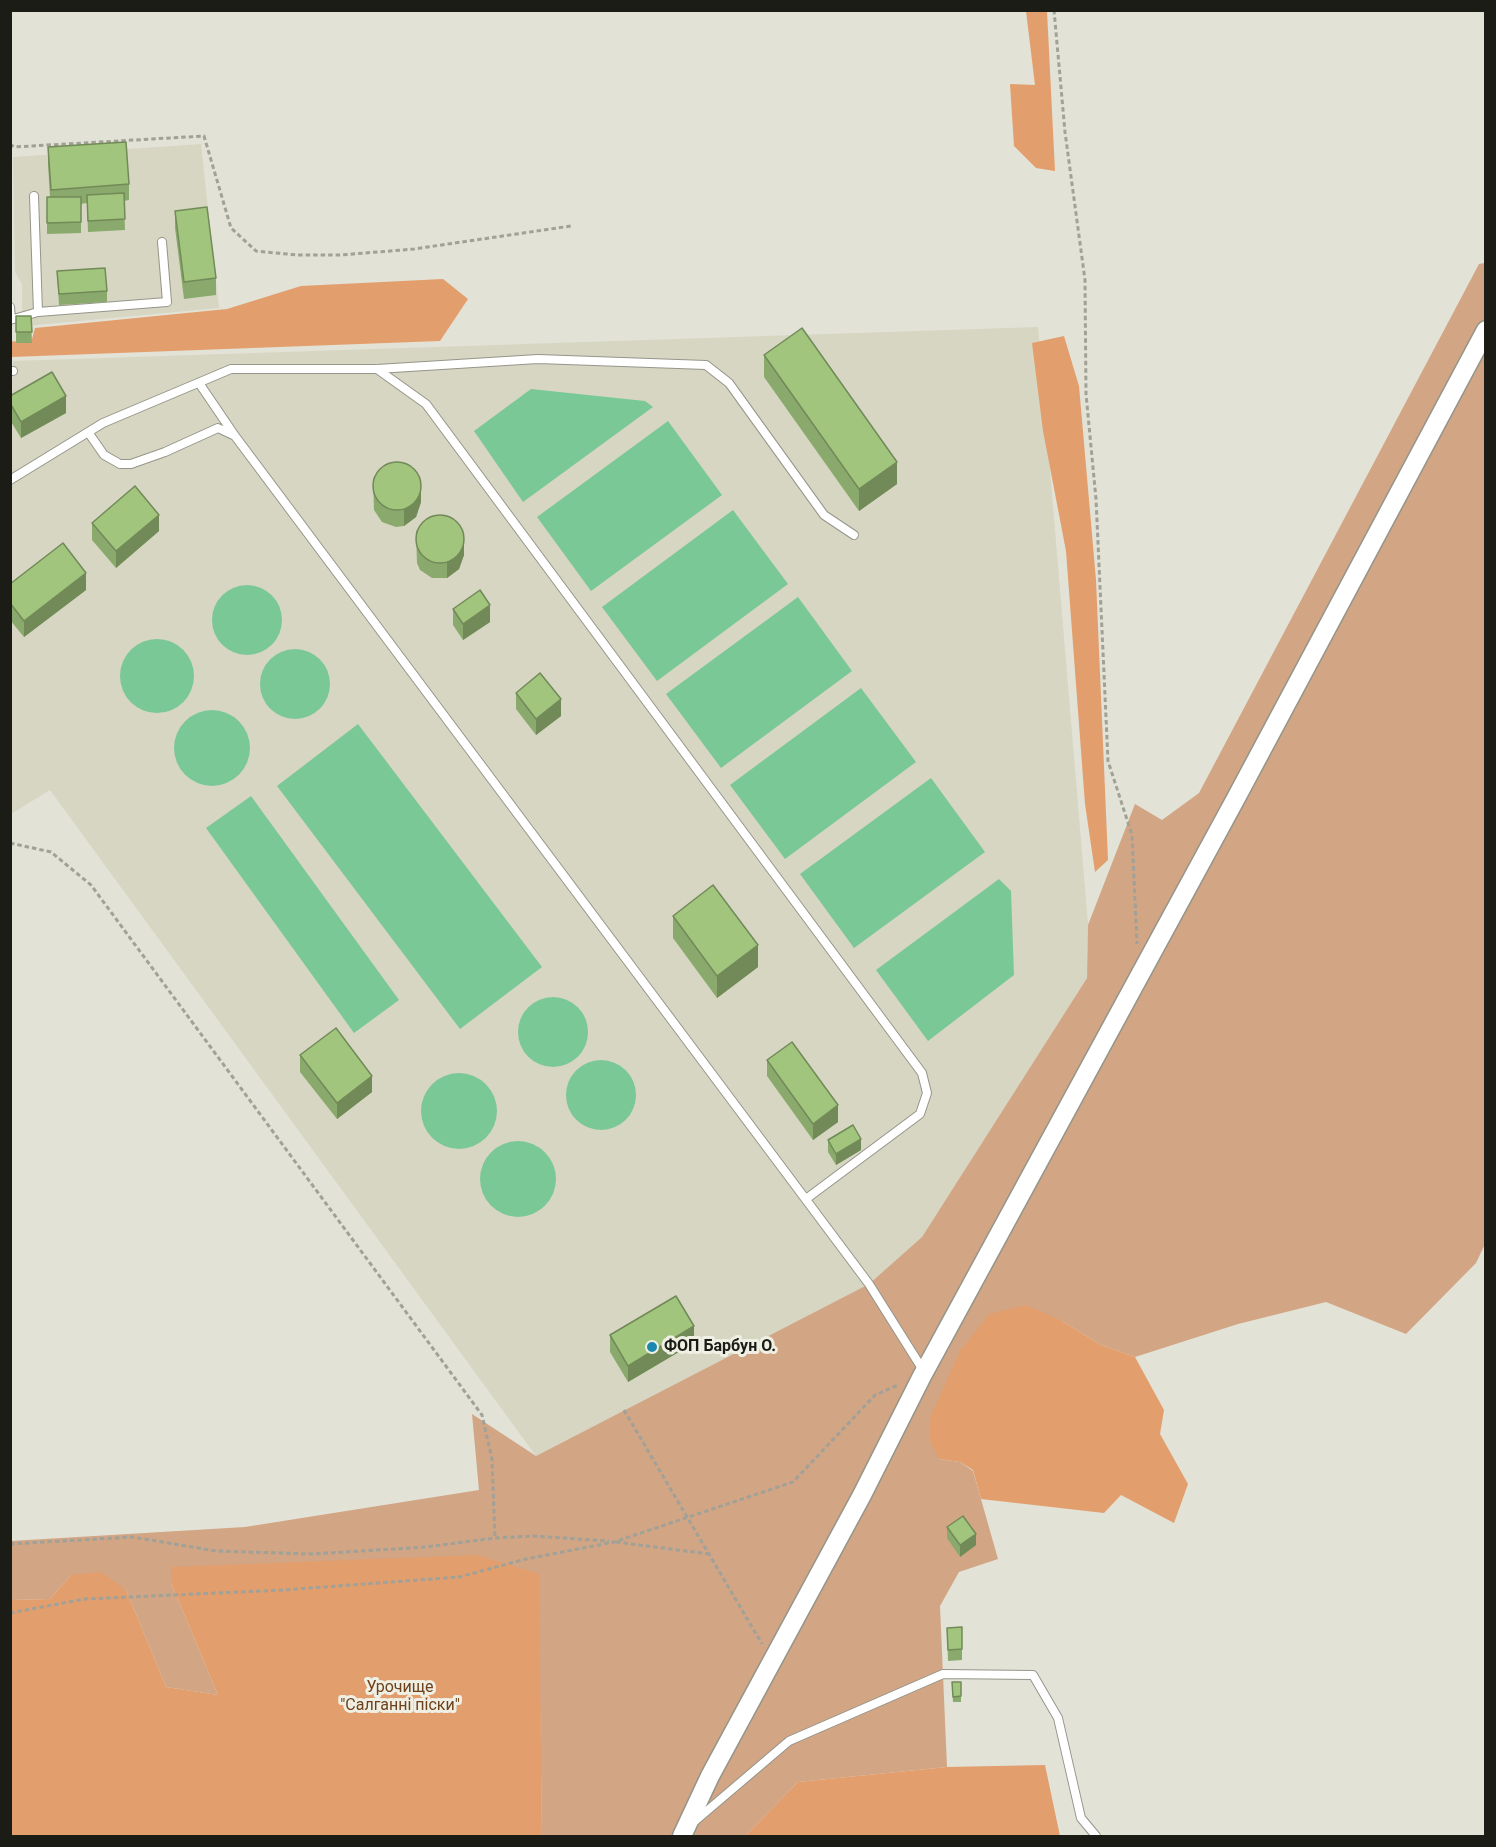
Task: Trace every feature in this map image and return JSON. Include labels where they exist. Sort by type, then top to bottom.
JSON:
[{"type":"street","points":[[683,1833],[710,1776],[862,1495],[923,1373],[1229,810],[1485,330]]},
{"type":"lane","points":[[34,196],[38,312]]},
{"type":"lane","points":[[10,307],[11,320],[38,312],[167,302],[162,242]]},
{"type":"lane","points":[[10,480],[102,423],[231,369],[377,369],[538,359],[706,365],[729,383],[824,515],[854,535]]},
{"type":"lane","points":[[377,369],[426,405],[922,1073],[927,1093],[920,1114],[806,1199]]},
{"type":"lane","points":[[199,383],[235,436],[869,1284],[923,1373]]},
{"type":"lane","points":[[88,432],[104,455],[120,464],[131,464],[165,452],[218,428],[235,436]]},
{"type":"lane","points":[[683,1833],[789,1741],[944,1674],[955,1674],[1033,1676],[1058,1718],[1081,1818],[1096,1836]]},
{"type":"path","points":[[1054,10],[1065,132],[1085,280],[1086,394],[1096,499],[1108,761],[1132,835],[1137,945]]},
{"type":"path","points":[[10,144],[14,147],[204,136],[231,228],[256,251],[297,255],[341,255],[436,246],[571,226]]},
{"type":"path","points":[[10,843],[51,852],[92,885],[482,1415],[492,1458],[495,1538]]},
{"type":"path","points":[[10,1613],[85,1599],[283,1590],[459,1577],[526,1559],[614,1542],[793,1482],[875,1395],[923,1373]]},
{"type":"path","points":[[624,1410],[772,1661]]},
{"type":"path","points":[[10,1544],[132,1537],[216,1551],[313,1554],[534,1536],[614,1542],[709,1554]]},
{"type":"shaded area","points":[[201,144],[219,308],[15,327],[22,317],[22,284],[15,272],[13,157]]},
{"type":"shaded area","points":[[1485,263],[1485,1244],[1476,1263],[1406,1334],[1326,1302],[1238,1324],[1135,1357],[1101,1345],[1062,1321],[939,1459],[960,1462],[973,1471],[998,1559],[959,1572],[940,1606],[947,1767],[798,1782],[745,1836],[542,1836],[538,1574],[172,1567],[171,1583],[218,1695],[166,1687],[126,1590],[71,1575],[50,1599],[11,1600],[11,1541],[245,1527],[479,1490],[472,1414],[536,1456],[869,1284],[922,1237],[1087,978],[1088,925],[1135,804],[1162,820],[1199,793],[1479,264]]},
{"type":"shaded area","points":[[1038,327],[1088,925],[1087,978],[922,1237],[869,1284],[536,1456],[50,790],[11,814],[10,377],[13,377],[13,361]]},
{"type":"shaded area","points":[[531,389],[645,401],[653,407],[523,502],[474,431]]},
{"type":"shaded area","points":[[668,421],[722,495],[591,591],[537,517]]},
{"type":"shaded area","points":[[733,510],[788,584],[657,681],[602,607]]},
{"type":"shaded area","points":[[254,585],[267,591],[276,600],[280,606],[282,620],[280,634],[272,645],[261,653],[240,655],[222,645],[214,634],[212,613],[222,595],[233,587]]},
{"type":"shaded area","points":[[798,597],[852,671],[721,768],[666,694]]},
{"type":"shaded area","points":[[150,639],[164,639],[178,645],[188,655],[194,669],[194,683],[188,697],[178,707],[164,713],[150,713],[136,707],[126,697],[120,683],[120,669],[126,655],[136,645]]},
{"type":"shaded area","points":[[302,649],[315,655],[324,664],[328,670],[330,684],[328,698],[320,709],[309,717],[288,719],[270,709],[262,698],[260,677],[270,659],[281,651]]},
{"type":"shaded area","points":[[861,688],[916,762],[785,859],[730,785]]},
{"type":"shaded area","points":[[212,710],[226,713],[239,721],[247,734],[250,748],[247,762],[239,775],[226,783],[212,786],[198,783],[185,775],[177,762],[174,748],[177,734],[185,721],[198,713]]},
{"type":"shaded area","points":[[358,724],[542,967],[460,1029],[277,786]]},
{"type":"shaded area","points":[[931,778],[985,852],[854,948],[800,874]]},
{"type":"shaded area","points":[[251,796],[399,1000],[354,1033],[206,828]]},
{"type":"shaded area","points":[[999,879],[1011,891],[1014,975],[928,1041],[876,970]]},
{"type":"shaded area","points":[[560,997],[573,1003],[582,1012],[586,1018],[588,1032],[586,1046],[578,1057],[567,1065],[546,1067],[528,1057],[520,1046],[518,1025],[528,1007],[539,999]]},
{"type":"shaded area","points":[[608,1060],[621,1066],[630,1075],[634,1081],[636,1095],[634,1109],[626,1120],[615,1128],[594,1130],[576,1120],[568,1109],[566,1088],[576,1070],[587,1062]]},
{"type":"shaded area","points":[[459,1073],[473,1076],[486,1084],[494,1097],[497,1111],[494,1125],[486,1138],[473,1146],[459,1149],[445,1146],[432,1138],[424,1125],[421,1111],[424,1097],[432,1084],[445,1076]]},
{"type":"shaded area","points":[[518,1141],[532,1144],[545,1152],[553,1165],[556,1179],[553,1193],[545,1206],[532,1214],[518,1217],[504,1214],[491,1206],[483,1193],[480,1179],[483,1165],[491,1152],[504,1144]]},
{"type":"green space","points":[[1026,11],[1047,11],[1055,171],[1036,168],[1014,146],[1010,84],[1035,85]]},
{"type":"green space","points":[[443,279],[468,299],[440,341],[11,357],[10,341],[31,343],[35,328],[227,309],[301,286]]},
{"type":"green space","points":[[1064,336],[1079,386],[1096,580],[1108,860],[1095,872],[1085,804],[1066,551],[1043,431],[1032,343]]},
{"type":"green space","points":[[1026,1305],[1062,1321],[1101,1345],[1135,1357],[1164,1410],[1160,1434],[1188,1484],[1174,1523],[1121,1495],[1104,1513],[981,1499],[973,1470],[960,1462],[939,1459],[930,1441],[930,1418],[960,1351],[989,1314]]},
{"type":"green space","name":"Урочище \"Салганні піски\"","points":[[477,1555],[539,1574],[542,1836],[11,1836],[11,1600],[50,1599],[71,1575],[101,1572],[126,1590],[166,1687],[218,1695],[171,1583],[171,1567]]},
{"type":"green space","points":[[1045,1765],[1060,1836],[745,1836],[798,1782],[947,1767]]},
{"type":"building","points":[[126,142],[129,184],[51,190],[48,147]]},
{"type":"building","points":[[124,193],[125,219],[88,221],[87,195]]},
{"type":"building","points":[[47,197],[81,197],[81,222],[47,223]]},
{"type":"building","points":[[207,207],[216,278],[184,282],[175,211]]},
{"type":"building","points":[[105,268],[107,291],[59,294],[57,271]]},
{"type":"building","points":[[16,316],[31,316],[32,332],[16,332]]},
{"type":"building","points":[[802,328],[897,462],[859,489],[764,355]]},
{"type":"building","points":[[52,372],[66,396],[21,422],[10,403],[10,396]]},
{"type":"building","points":[[397,462],[414,469],[421,486],[414,503],[397,510],[380,503],[373,486],[380,469]]},
{"type":"building","points":[[135,486],[159,515],[116,551],[92,523]]},
{"type":"building","points":[[440,515],[457,522],[464,539],[457,556],[440,563],[423,556],[416,539],[423,522]]},
{"type":"building","points":[[63,543],[86,573],[24,621],[10,603],[10,584]]},
{"type":"building","points":[[480,590],[490,605],[463,624],[453,609]]},
{"type":"building","points":[[540,673],[561,699],[536,719],[516,693]]},
{"type":"building","points":[[713,885],[758,945],[717,976],[673,916]]},
{"type":"building","points":[[336,1028],[372,1076],[337,1103],[300,1055]]},
{"type":"building","points":[[792,1042],[838,1105],[813,1124],[767,1060]]},
{"type":"building","points":[[853,1125],[861,1139],[836,1154],[828,1140]]},
{"type":"building","points":[[676,1296],[694,1326],[628,1366],[610,1335]]},
{"type":"building","points":[[963,1516],[976,1534],[960,1545],[947,1527]]},
{"type":"building","points":[[962,1627],[962,1649],[948,1650],[947,1628]]},
{"type":"building","points":[[952,1682],[961,1682],[961,1696],[953,1697]]},
{"type":"place","name":"ФОП Барбун О.","points":[[652,1347]]}]
